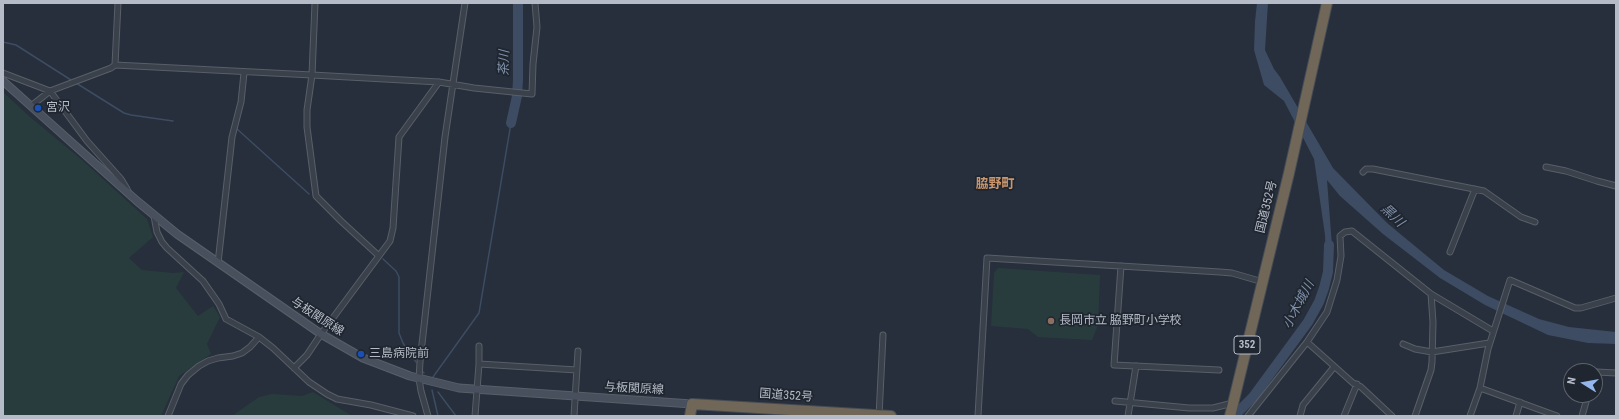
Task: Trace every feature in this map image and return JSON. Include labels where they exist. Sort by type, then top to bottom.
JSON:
[{"type":"highway","name":"国道352号","points":[[1232,409],[1289,173],[1327,3]]},
{"type":"highway","name":"国道352号","points":[[692,404],[776,412],[891,416]]},
{"type":"highway","points":[[690,416],[692,404]]},
{"type":"main road","name":"与板関原線","points":[[3,81],[64,137],[154,216],[177,234],[321,334],[379,365],[442,385],[477,390],[692,404]]},
{"type":"street","points":[[115,65],[118,3]]},
{"type":"street","points":[[315,3],[312,75],[307,110],[307,128],[316,196],[340,222],[379,256]]},
{"type":"street","points":[[428,416],[419,378],[426,304],[452,84],[465,3]]},
{"type":"street","points":[[31,106],[50,91],[111,68],[115,65],[244,73],[439,82],[474,88],[532,94],[532,64],[537,27],[535,3]]},
{"type":"street","points":[[3,73],[50,91],[87,141],[120,179],[130,194]]},
{"type":"street","points":[[218,263],[232,137],[241,102],[244,73]]},
{"type":"street","points":[[294,368],[307,355],[390,241],[393,232],[399,137],[439,82]]},
{"type":"street","points":[[1546,167],[1566,170],[1616,186]]},
{"type":"street","points":[[1363,172],[1368,168],[1487,192],[1521,217],[1535,222]]},
{"type":"street","points":[[1450,252],[1475,189]]},
{"type":"street","points":[[154,216],[157,232],[162,242],[203,281],[219,304],[226,319],[259,337],[309,382],[336,399],[371,405],[413,416]]},
{"type":"street","points":[[1248,416],[1307,342],[1330,306],[1337,280],[1341,256],[1340,236],[1345,232],[1352,232],[1431,294],[1494,329]]},
{"type":"street","points":[[978,416],[987,258],[1226,273],[1263,282]]},
{"type":"street","points":[[1121,266],[1114,365],[1219,370]]},
{"type":"street","points":[[1470,416],[1480,388],[1489,343],[1510,280],[1575,308],[1581,308],[1616,298]]},
{"type":"street","points":[[1415,416],[1431,370],[1433,322],[1431,294]]},
{"type":"street","points":[[879,416],[883,335]]},
{"type":"street","points":[[168,416],[181,384],[188,375],[199,366],[213,360],[242,353],[259,337]]},
{"type":"street","points":[[1307,342],[1352,383],[1357,384],[1392,416]]},
{"type":"street","points":[[1403,344],[1432,352],[1489,343]]},
{"type":"street","points":[[475,416],[479,346]]},
{"type":"street","points":[[574,416],[578,351]]},
{"type":"street","points":[[479,364],[577,370]]},
{"type":"street","points":[[1128,416],[1136,366]]},
{"type":"street","points":[[1300,416],[1303,405],[1334,367]]},
{"type":"street","points":[[1603,372],[1616,373]]},
{"type":"street","points":[[1344,416],[1357,384]]},
{"type":"street","points":[[1480,388],[1557,416]]},
{"type":"street","points":[[1115,401],[1232,409]]},
{"type":"street","points":[[1516,416],[1520,402]]},
{"type":"street","points":[[1582,416],[1586,403]]},
{"type":"shaded area","points":[[3,92],[30,117],[82,160],[147,219],[153,237],[129,258],[142,270],[173,273],[184,272],[176,288],[198,316],[213,306],[220,317],[207,344],[211,354],[179,376],[161,416],[3,416]]},
{"type":"shaded area","points":[[998,268],[1100,275],[1098,325],[1092,340],[1038,337],[1028,329],[991,326],[994,273]]},
{"type":"shaded area","points":[[313,392],[352,416],[232,416],[259,397],[272,394],[302,396]]},
{"type":"water","points":[[1257,3],[1268,3],[1265,50],[1274,69],[1333,168],[1387,223],[1444,270],[1488,296],[1539,319],[1569,327],[1616,332],[1616,344],[1588,343],[1548,335],[1485,305],[1440,278],[1383,234],[1340,196],[1327,180],[1333,259],[1326,258],[1325,235],[1314,159],[1284,101],[1264,85],[1254,50]]},
{"type":"waterway","name":"茶川","points":[[511,123],[517,96],[518,80],[518,3]]},
{"type":"waterway","points":[[3,42],[16,45],[71,80]]},
{"type":"waterway","points":[[76,83],[124,113],[173,121]]},
{"type":"waterway","points":[[433,377],[479,313],[511,123]]},
{"type":"waterway","points":[[237,129],[309,194]]},
{"type":"waterway","name":"小木城川","points":[[1234,416],[1253,397],[1308,322],[1319,302],[1324,288],[1328,272],[1329,245]]},
{"type":"waterway","points":[[383,259],[396,271],[399,277],[399,333],[403,343],[416,362]]},
{"type":"waterway","points":[[432,390],[438,416]]},
{"type":"waterway","points":[[438,392],[456,416]]},
{"type":"place","name":"宮沢","points":[[38,108]]},
{"type":"place","name":"長岡市立 脇野町小学校","points":[[1051,321]]},
{"type":"place","name":"三島病院前","points":[[361,354]]},
{"type":"district","name":"脇野町","points":[[995,185]]},
{"type":"water label","name":"黒川","points":[[1392,216]]}]
